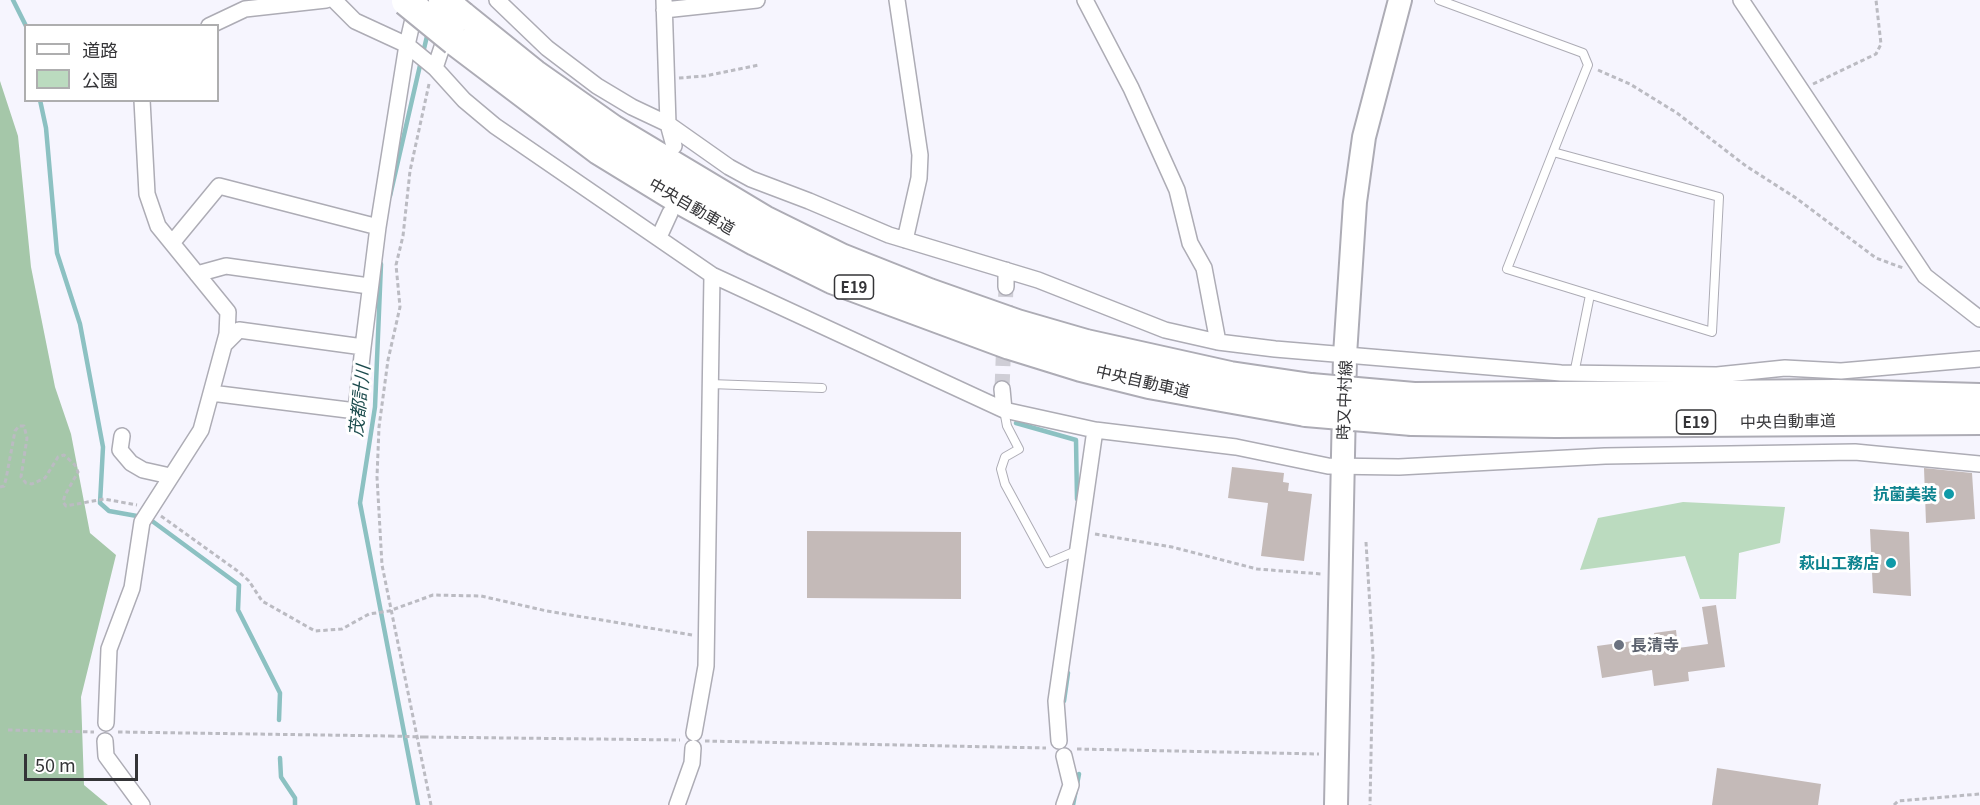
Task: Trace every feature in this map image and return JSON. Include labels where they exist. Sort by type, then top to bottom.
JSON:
[{"type":"highway","name":"中央自動車道","points":[[409,0],[454,14],[599,150],[736,231],[832,279],[999,342],[1081,367],[1149,384],[1556,423],[1980,420]]},
{"type":"highway","name":"中央自動車道","points":[[1413,409],[1837,394],[1980,398]]},
{"type":"main road","name":"時又中村線","points":[[1336,805],[1345,355],[1355,202],[1364,137],[1400,0]]},
{"type":"street","points":[[213,24],[245,9],[326,0]]},
{"type":"street","points":[[334,0],[355,21],[422,59],[464,100],[495,126],[712,275],[1004,410],[1095,430],[1236,447],[1342,467],[1399,467],[1605,456],[1855,452],[1980,464]]},
{"type":"street","points":[[409,0],[422,59]]},
{"type":"street","points":[[497,0],[547,48],[597,86],[632,107],[668,124],[729,167],[751,179],[860,224],[1006,270],[1165,330],[1218,342],[1574,374],[1717,375],[1785,368],[1841,371],[1980,359]]},
{"type":"street","points":[[674,146],[668,124],[664,5],[757,0]]},
{"type":"street","points":[[897,0],[920,155],[917,187],[905,240]]},
{"type":"street","points":[[1085,0],[1131,88],[1177,190],[1190,243],[1204,268],[1218,342]]},
{"type":"street","points":[[1741,0],[1925,276],[1980,319]]},
{"type":"street","points":[[211,393],[356,411],[369,286],[378,227],[422,59],[454,14]]},
{"type":"street","points":[[142,102],[147,194],[158,226],[228,312],[224,345],[201,430],[147,514],[132,588],[109,649],[106,756],[142,805]]},
{"type":"street","points":[[172,243],[219,186],[378,227]]},
{"type":"street","points":[[659,237],[670,213]]},
{"type":"street","points":[[197,274],[226,266],[369,286]]},
{"type":"street","points":[[1006,270],[1006,286]]},
{"type":"street","points":[[677,805],[692,763],[706,666],[712,275]]},
{"type":"street","points":[[224,345],[239,330],[363,347]]},
{"type":"street","points":[[1002,389],[1004,410]]},
{"type":"street","points":[[1064,805],[1071,785],[1060,748],[1056,701],[1078,531],[1095,430]]},
{"type":"street","points":[[122,436],[120,450],[130,463],[143,470],[170,476]]},
{"type":"lane","points":[[1439,0],[1583,53],[1588,65],[1553,152],[1507,269],[1712,332],[1719,197],[1553,152]]},
{"type":"lane","points":[[1574,374],[1590,295]]},
{"type":"lane","points":[[710,384],[822,388]]},
{"type":"lane","points":[[1004,410],[1006,426],[1019,449],[1005,457],[1001,470],[1005,484],[1048,562],[1076,551]]},
{"type":"path","points":[[1800,90],[1876,54],[1881,44],[1876,0]]},
{"type":"path","points":[[422,59],[426,93],[410,171],[403,236],[396,265],[399,307],[388,360],[379,427],[377,477],[382,565],[430,805]]},
{"type":"path","points":[[666,79],[705,76],[759,64]]},
{"type":"path","points":[[1588,65],[1630,84],[1677,113],[1746,166],[1796,198],[1876,258],[1925,276]]},
{"type":"path","points":[[0,487],[4,486],[6,479],[15,431],[18,426],[24,426],[27,438],[21,477],[26,483],[33,484],[45,478],[58,457],[64,455],[75,465],[78,472],[63,502],[66,506],[104,499],[147,514],[239,572],[249,581],[262,601],[315,631],[342,629],[369,614],[391,610],[433,595],[481,596],[694,635],[706,633]]},
{"type":"path","points":[[1078,531],[1172,547],[1257,569],[1327,575]]},
{"type":"path","points":[[1366,542],[1373,656],[1370,805]]},
{"type":"path","points":[[8,730],[1323,754]]},
{"type":"path","points":[[1894,805],[1898,801],[1980,794]]},
{"type":"green space","points":[[0,81],[18,136],[31,267],[55,387],[71,434],[90,533],[116,555],[81,697],[84,785],[108,805],[0,805]]},
{"type":"green space","points":[[1683,502],[1785,507],[1780,543],[1739,553],[1736,599],[1700,599],[1685,556],[1580,570],[1598,518]]},
{"type":"building","points":[[1232,467],[1284,473],[1283,482],[1289,483],[1288,491],[1312,494],[1304,561],[1261,556],[1268,503],[1228,498]]},
{"type":"building","name":"抗菌美装","points":[[1924,468],[1972,473],[1975,519],[1926,523]]},
{"type":"building","name":"萩山工務店","points":[[1870,529],[1909,532],[1911,596],[1873,593]]},
{"type":"building","points":[[807,531],[961,532],[961,599],[807,598]]},
{"type":"building","name":"長清寺","points":[[1716,605],[1725,667],[1688,672],[1689,681],[1654,686],[1652,670],[1602,678],[1597,646],[1655,638],[1654,633],[1676,630],[1678,648],[1708,644],[1702,607]]},
{"type":"building","points":[[1717,768],[1821,784],[1818,805],[1712,805]]},
{"type":"waterway","points":[[13,0],[25,24]]},
{"type":"waterway","name":"茂都計川","points":[[423,53],[428,32]]},
{"type":"waterway","name":"茂都計川","points":[[390,196],[421,61]]},
{"type":"waterway","points":[[40,102],[46,128],[57,253],[80,324],[103,447],[100,503],[109,511],[148,518],[239,585],[238,610],[280,693],[279,720]]},
{"type":"waterway","name":"茂都計川","points":[[381,264],[375,407],[360,503],[418,805]]},
{"type":"waterway","points":[[1016,423],[1076,440],[1077,499]]},
{"type":"waterway","points":[[1064,701],[1068,673]]},
{"type":"waterway","points":[[280,758],[281,777],[295,798],[295,805]]},
{"type":"waterway","points":[[1073,805],[1079,774]]},
{"type":"tunnel","points":[[1002,389],[1006,287]]},
{"type":"place","name":"抗菌美装","points":[[1949,494]]},
{"type":"place","name":"萩山工務店","points":[[1891,563]]},
{"type":"place","name":"長清寺","points":[[1619,645]]}]
